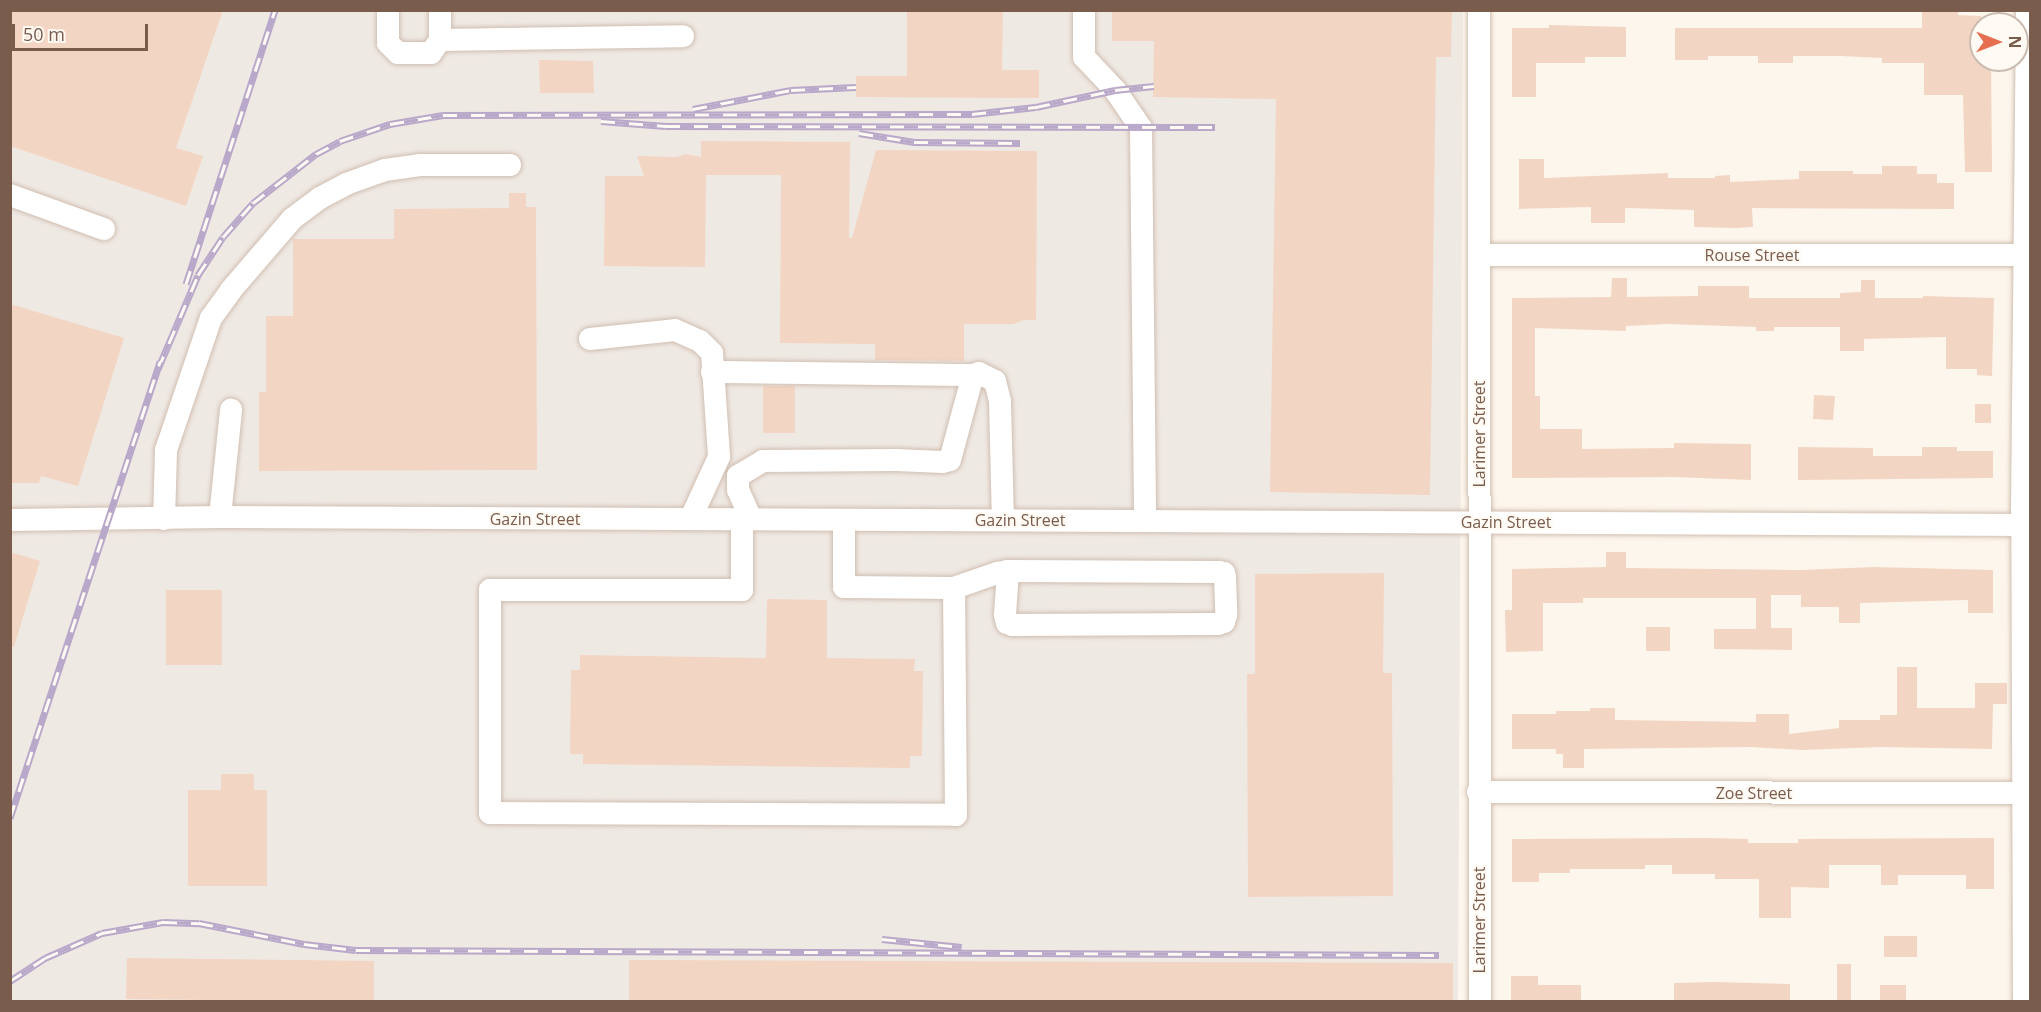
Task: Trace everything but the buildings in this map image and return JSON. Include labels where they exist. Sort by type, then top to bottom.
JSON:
[{"type":"street","points":[[388,10],[388,43],[398,52],[431,52],[440,40],[440,10]]},
{"type":"street","points":[[1084,10],[1084,57],[1115,90],[1141,128],[1145,521]]},
{"type":"street","name":"Larimer Street","points":[[1479,10],[1480,1002]]},
{"type":"street","points":[[2024,1002],[2027,793],[2023,255],[2027,10]]},
{"type":"street","points":[[440,40],[683,36]]},
{"type":"street","points":[[164,519],[166,450],[211,318],[237,283],[292,219],[320,198],[346,184],[385,170],[420,165],[510,165]]},
{"type":"street","points":[[10,195],[104,229]]},
{"type":"street","name":"Rouse Street","points":[[1480,255],[2023,255]]},
{"type":"street","points":[[590,339],[675,330],[689,335],[708,347],[712,353],[720,457],[691,518]]},
{"type":"street","points":[[712,372],[973,375],[980,373],[995,381],[1000,401],[1003,520]]},
{"type":"street","points":[[954,588],[956,815],[490,813],[490,590],[741,590],[746,519],[738,490],[738,477],[763,461],[943,462],[950,460],[973,375]]},
{"type":"street","points":[[220,517],[231,410]]},
{"type":"street","name":"Gazin Street","points":[[10,520],[220,517],[691,518],[2026,525]]},
{"type":"street","points":[[844,520],[844,587],[954,588],[997,573],[1008,572],[1224,573],[1226,615],[1224,622],[1218,624],[1013,625],[1007,623],[1005,615],[1008,572]]},
{"type":"street","name":"Zoe Street","points":[[1478,792],[2027,793]]},
{"type":"shaded area","points":[[10,11],[1463,11],[1458,1001],[11,1001]]},
{"type":"railway","points":[[186,284],[275,10]]},
{"type":"railway","points":[[158,369],[198,275],[223,237],[253,203],[316,154],[340,141],[390,124],[443,115],[972,114],[1036,107],[1115,90],[1154,86]]},
{"type":"railway","points":[[693,109],[791,90],[856,87]]},
{"type":"railway","points":[[601,121],[666,126],[1215,127]]},
{"type":"railway","points":[[859,133],[914,142],[1020,143]]},
{"type":"railway","points":[[10,818],[160,361]]},
{"type":"railway","points":[[10,981],[45,958],[102,933],[163,922],[199,923],[304,944],[356,950],[1439,955]]},
{"type":"railway","points":[[882,939],[962,947]]}]
